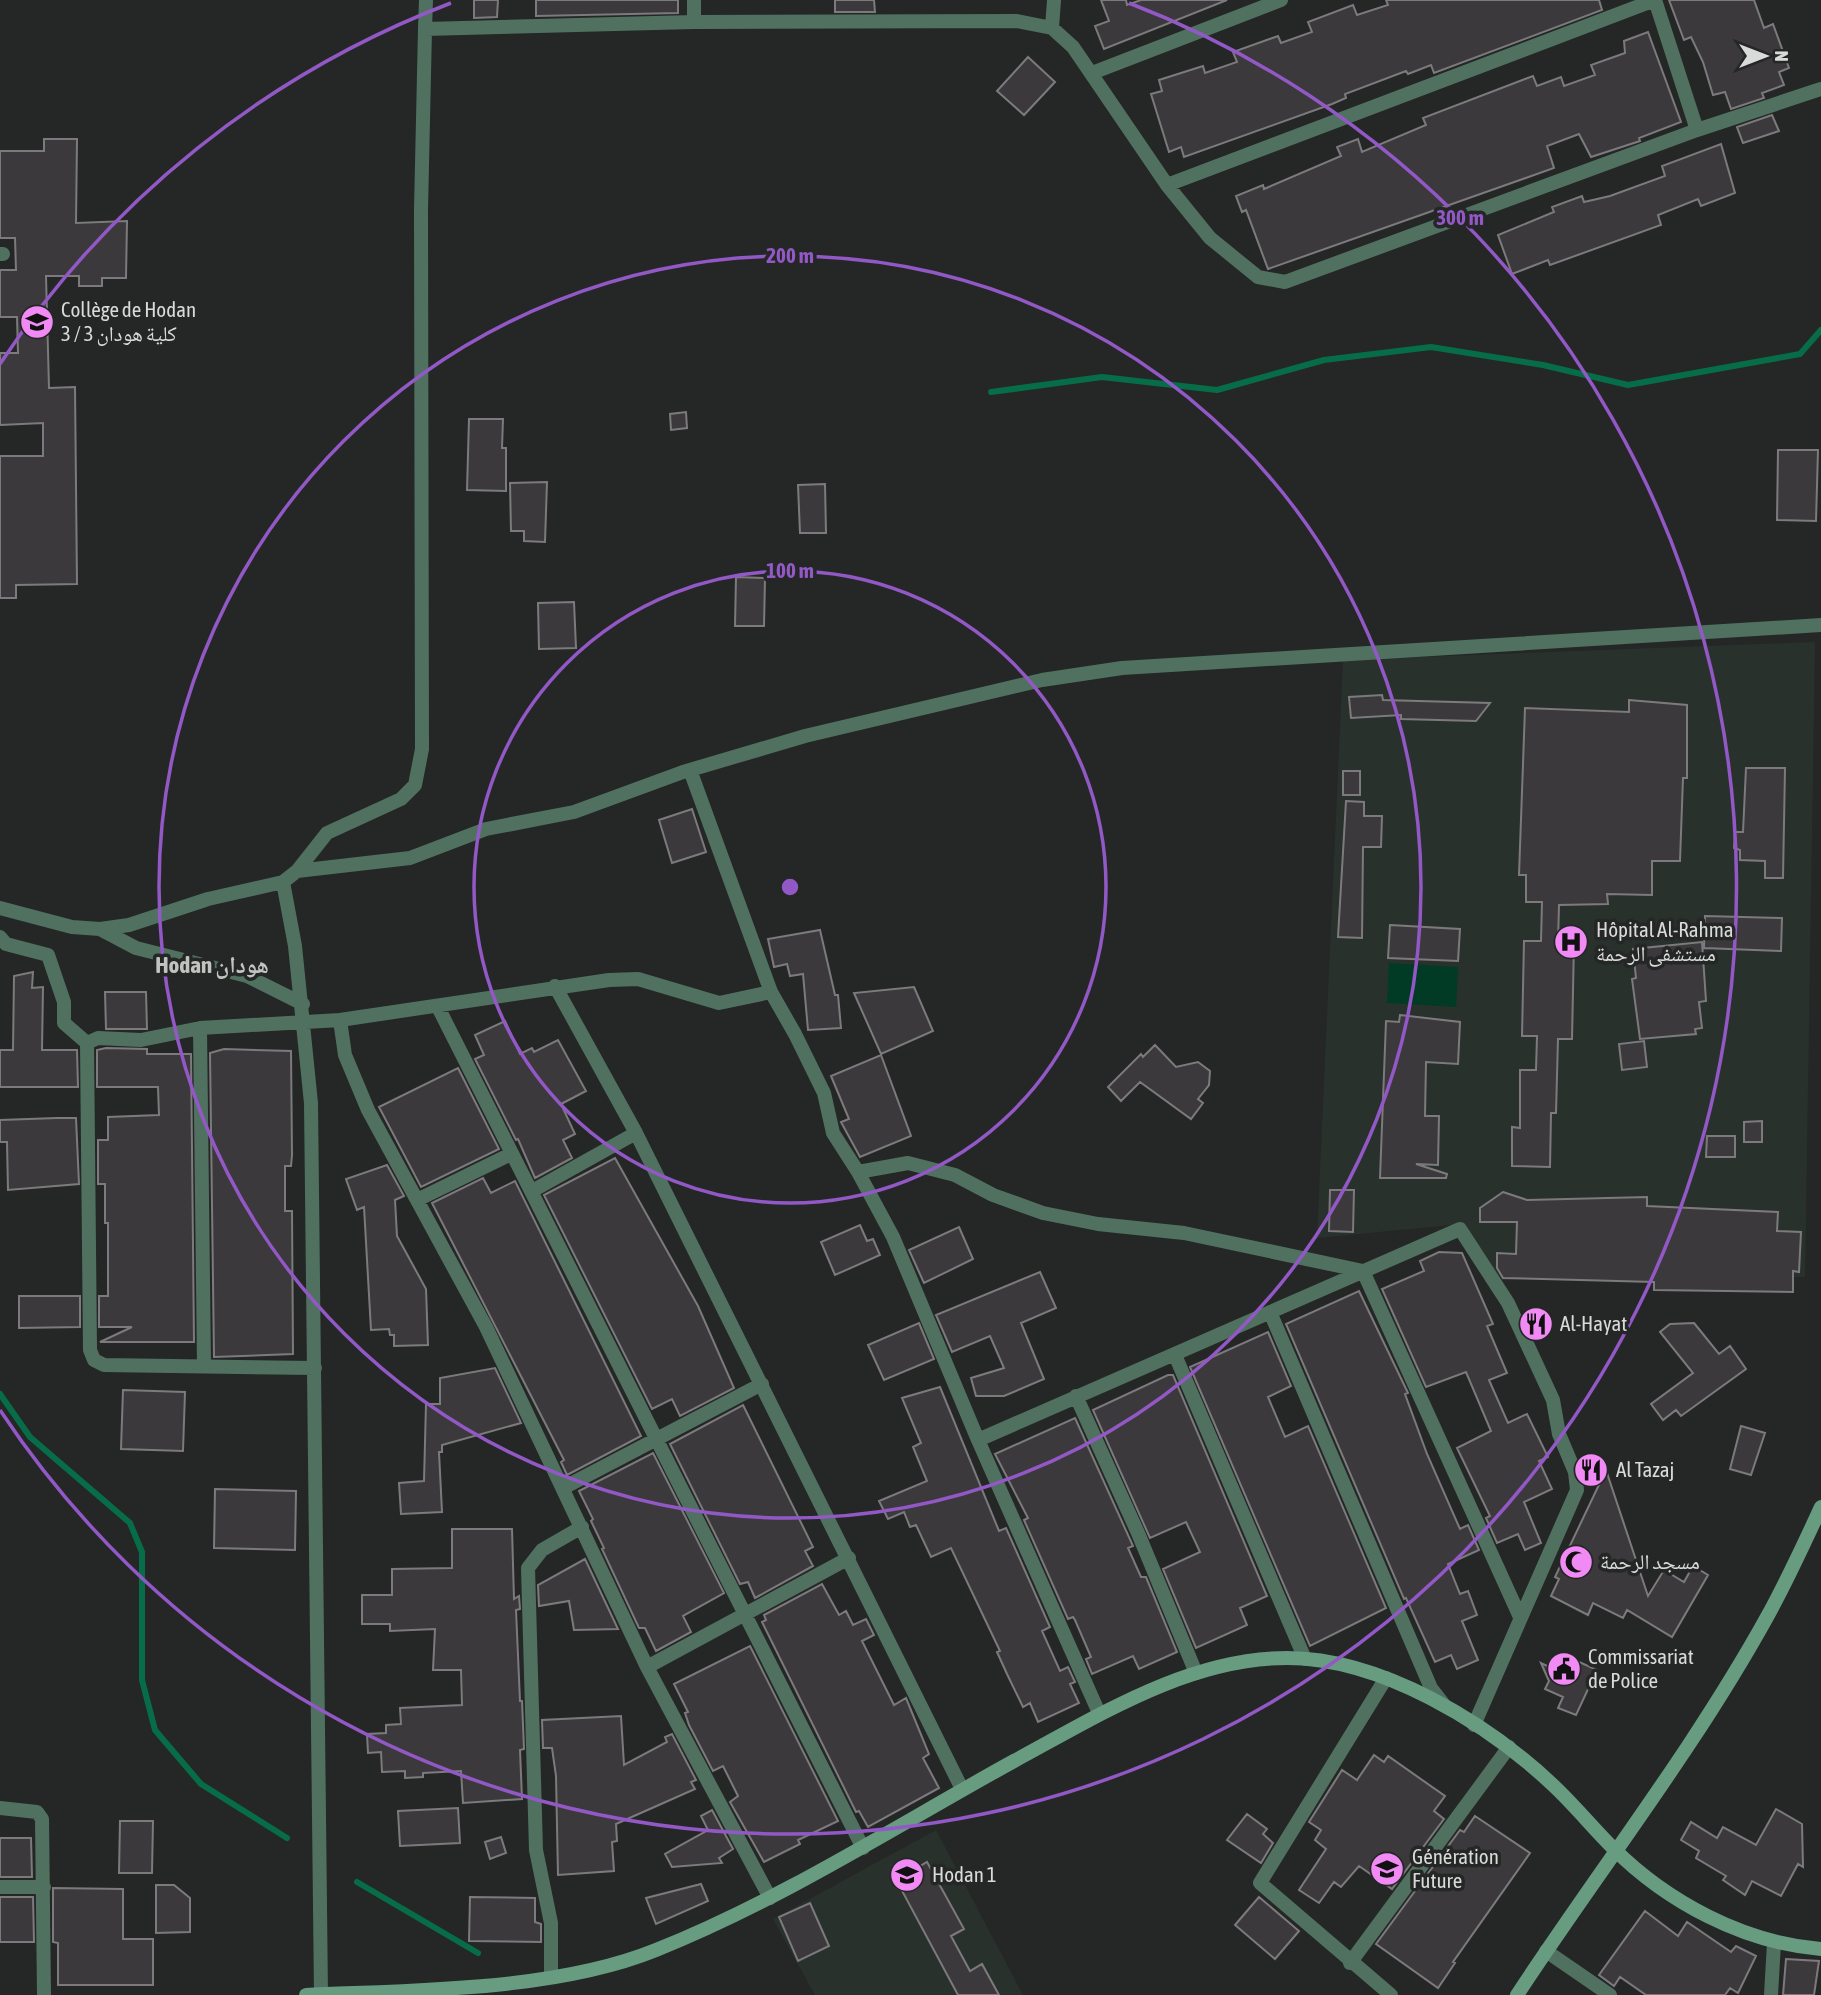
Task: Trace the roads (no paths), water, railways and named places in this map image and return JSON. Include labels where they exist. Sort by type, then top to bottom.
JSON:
[{"type":"street","points":[[0,908],[72,927],[100,929],[129,925],[208,899],[283,882],[296,871],[327,833],[401,799],[415,785],[419,775],[421,210],[426,0]]},
{"type":"street","points":[[694,0],[694,22]]},
{"type":"street","points":[[1052,28],[1054,0]]},
{"type":"street","points":[[1092,73],[1281,0]]},
{"type":"street","points":[[1167,185],[1655,0],[1697,130]]},
{"type":"street","points":[[425,29],[694,22],[1017,22],[1052,28],[1073,47],[1167,185],[1210,238],[1258,277],[1285,282],[1697,130],[1821,89]]},
{"type":"street","points":[[296,871],[410,858],[486,828],[574,812],[690,770],[805,736],[1042,680],[1122,668],[1821,625]]},
{"type":"street","points":[[690,770],[771,992],[796,1034],[824,1093],[833,1133],[858,1172],[893,1237],[978,1440],[1099,1713]]},
{"type":"street","points":[[283,882],[305,1023],[314,1184],[321,1995]]},
{"type":"street","points":[[100,929],[136,948],[247,976],[303,1004]]},
{"type":"street","points":[[0,937],[6,944],[48,955],[64,1002],[64,1023],[87,1043],[90,1350],[94,1360],[104,1365],[315,1368]]},
{"type":"street","points":[[87,1043],[97,1038],[141,1040],[200,1028],[340,1020],[438,1007],[555,986],[638,979],[719,1003],[771,992]]},
{"type":"street","points":[[555,986],[636,1133],[962,1790]]},
{"type":"street","points":[[438,1007],[863,1848]]},
{"type":"street","points":[[340,1020],[345,1055],[352,1074],[486,1327],[647,1667],[770,1898]]},
{"type":"street","points":[[200,1028],[204,1365]]},
{"type":"street","points":[[531,1191],[636,1133]]},
{"type":"street","points":[[417,1200],[511,1154]]},
{"type":"street","points":[[858,1172],[908,1163],[955,1175],[993,1195],[1043,1213],[1098,1224],[1184,1233],[1363,1271]]},
{"type":"street","points":[[978,1440],[1460,1229],[1508,1303],[1547,1388],[1559,1434],[1575,1472],[1577,1490],[1474,1726]]},
{"type":"street","points":[[1363,1271],[1520,1617]]},
{"type":"street","points":[[1270,1312],[1431,1688],[1447,1708]]},
{"type":"street","points":[[1175,1355],[1305,1659]]},
{"type":"street","points":[[563,1488],[762,1384]]},
{"type":"street","points":[[1076,1396],[1138,1533],[1196,1674]]},
{"type":"street","points":[[1517,1995],[1660,1787],[1767,1618],[1821,1507]]},
{"type":"street","points":[[551,1978],[551,1923],[536,1850],[528,1568],[542,1549],[582,1527]]},
{"type":"street","points":[[647,1667],[849,1558]]},
{"type":"street","points":[[306,1995],[456,1991],[551,1978],[654,1951],[770,1898],[1099,1713],[1196,1674],[1282,1658],[1339,1663],[1386,1678],[1447,1708],[1509,1747],[1553,1785],[1615,1850],[1673,1897],[1715,1919],[1774,1943],[1821,1949]]},
{"type":"street","points":[[1386,1678],[1260,1883],[1350,1963],[1391,1995]]},
{"type":"street","points":[[1350,1963],[1509,1747]]},
{"type":"street","points":[[0,1808],[40,1815],[44,1887],[44,1995]]},
{"type":"street","points":[[0,1887],[44,1887]]},
{"type":"street","points":[[1771,1995],[1774,1943]]},
{"type":"street","points":[[1546,1951],[1610,1995]]},
{"type":"waterway","points":[[991,392],[1102,377],[1217,390],[1324,360],[1431,347],[1543,365],[1628,385],[1800,354],[1821,330]]},
{"type":"waterway","points":[[0,1394],[30,1437],[130,1523],[142,1552],[142,1680],[155,1730],[201,1784],[287,1838]]},
{"type":"waterway","points":[[357,1882],[478,1953]]},
{"type":"place","name":"Collège de Hodan 3 / كلية هودان 3","points":[[37,322]]},
{"type":"place","name":"Hôpital Al-Rahma مستشفى الرحمة","points":[[1571,942]]},
{"type":"place","name":"Al-Hayat","points":[[1536,1324]]},
{"type":"place","name":"Al Tazaj","points":[[1591,1470]]},
{"type":"place","name":"مسجد الرحمة","points":[[1576,1562]]},
{"type":"place","name":"Commissariat de Police","points":[[1564,1669]]},
{"type":"place","name":"Génération Future","points":[[1387,1869]]},
{"type":"place","name":"Hodan 1","points":[[907,1875]]},
{"type":"district","name":"Hodan هودان","points":[[212,965]]}]
